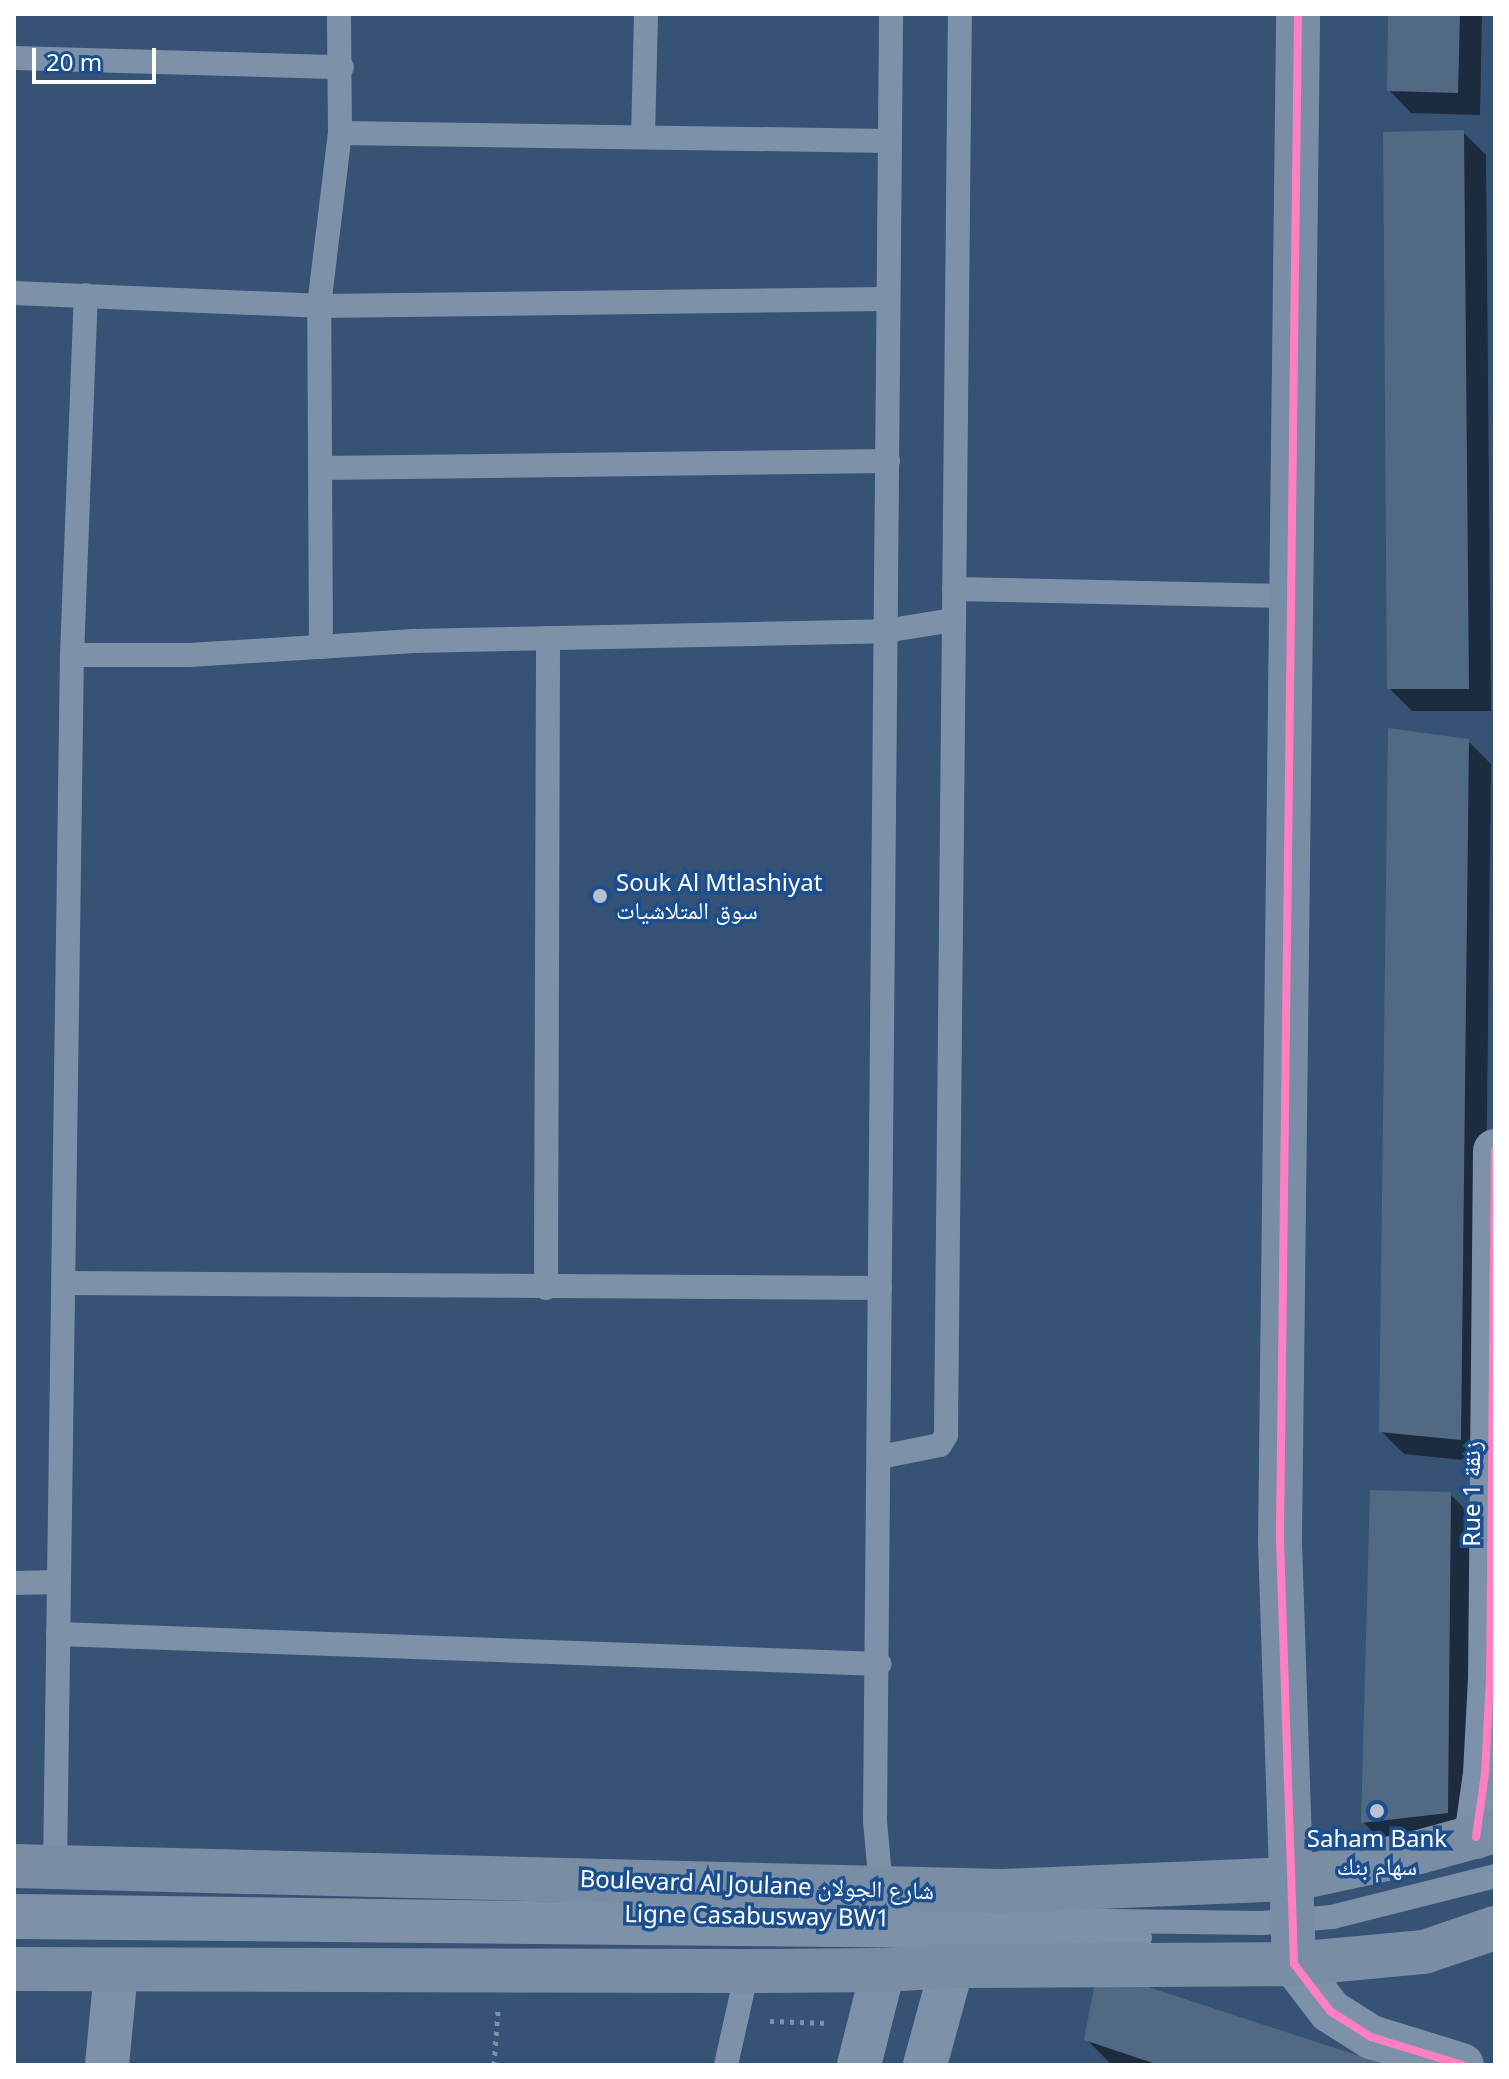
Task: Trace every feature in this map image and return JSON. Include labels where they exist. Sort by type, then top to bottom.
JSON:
[{"type":"main road","points":[[1294,1942],[1280,1541],[1298,14]]},
{"type":"main road","name":"Boulevard Al Joulane شارع الجولان","points":[[34,1867],[1002,1891],[1294,1879],[1486,1834]]},
{"type":"main road","points":[[14,1969],[883,1970],[1294,1942],[1424,1952],[1495,1928]]},
{"type":"street","name":"Rue 1 زنقة","points":[[1486,1834],[1495,1151]]},
{"type":"street","points":[[1294,1942],[1330,2011],[1371,2037],[1462,2065]]},
{"type":"street","points":[[925,2065],[952,1966]]},
{"type":"street","points":[[865,2045],[883,1970]]},
{"type":"street","points":[[107,2065],[116,1971]]},
{"type":"lane","points":[[321,647],[319,306],[340,133],[342,67],[339,14]]},
{"type":"lane","points":[[643,137],[646,14]]},
{"type":"lane","points":[[881,1887],[875,1821],[879,1664],[888,461],[886,299],[891,14]]},
{"type":"lane","points":[[880,1457],[940,1445],[946,1435],[960,14]]},
{"type":"lane","points":[[14,58],[342,67]]},
{"type":"lane","points":[[340,133],[889,141]]},
{"type":"lane","points":[[14,293],[319,306],[886,299]]},
{"type":"lane","points":[[34,1867],[58,1634],[72,655],[86,295]]},
{"type":"lane","points":[[320,468],[888,461]]},
{"type":"lane","points":[[954,589],[1290,596]]},
{"type":"lane","points":[[72,655],[190,655],[548,638],[885,631],[954,620]]},
{"type":"lane","points":[[546,1288],[548,638]]},
{"type":"lane","points":[[65,1283],[880,1288]]},
{"type":"lane","points":[[14,1583],[59,1582]]},
{"type":"lane","points":[[58,1634],[879,1664]]},
{"type":"lane","name":"Ligne Casabusway BW1","points":[[14,1906],[1294,1942],[1346,1914],[1495,1876]]},
{"type":"lane","name":"Ligne Casabusway BW1","points":[[14,1927],[1294,1942],[1495,1893]]},
{"type":"lane","points":[[726,2065],[747,1971]]},
{"type":"path","points":[[494,2065],[500,1971]]},
{"type":"path","points":[[737,2020],[865,2045]]},
{"type":"building","points":[[1388,14],[1460,14],[1458,93],[1387,91]]},
{"type":"building","points":[[1464,130],[1469,689],[1387,689],[1383,132]]},
{"type":"building","points":[[1388,728],[1469,739],[1461,1440],[1379,1432]]},
{"type":"building","points":[[1370,1490],[1451,1492],[1448,1813],[1361,1823]]},
{"type":"building","points":[[1139,1984],[1384,2065],[1159,2065],[1084,2040],[1094,1987]]},
{"type":"cycle path","points":[[1298,14],[1280,1541],[1294,1964],[1330,2011],[1371,2037],[1462,2065]]},
{"type":"cycle path","points":[[1476,1837],[1485,1774],[1490,1680],[1495,1151]]},
{"type":"place","name":"Souk Al Mtlashiyat سوق المتلاشيات","points":[[600,896]]},
{"type":"place","name":"Saham Bank سهام بنك","points":[[1377,1811]]}]
